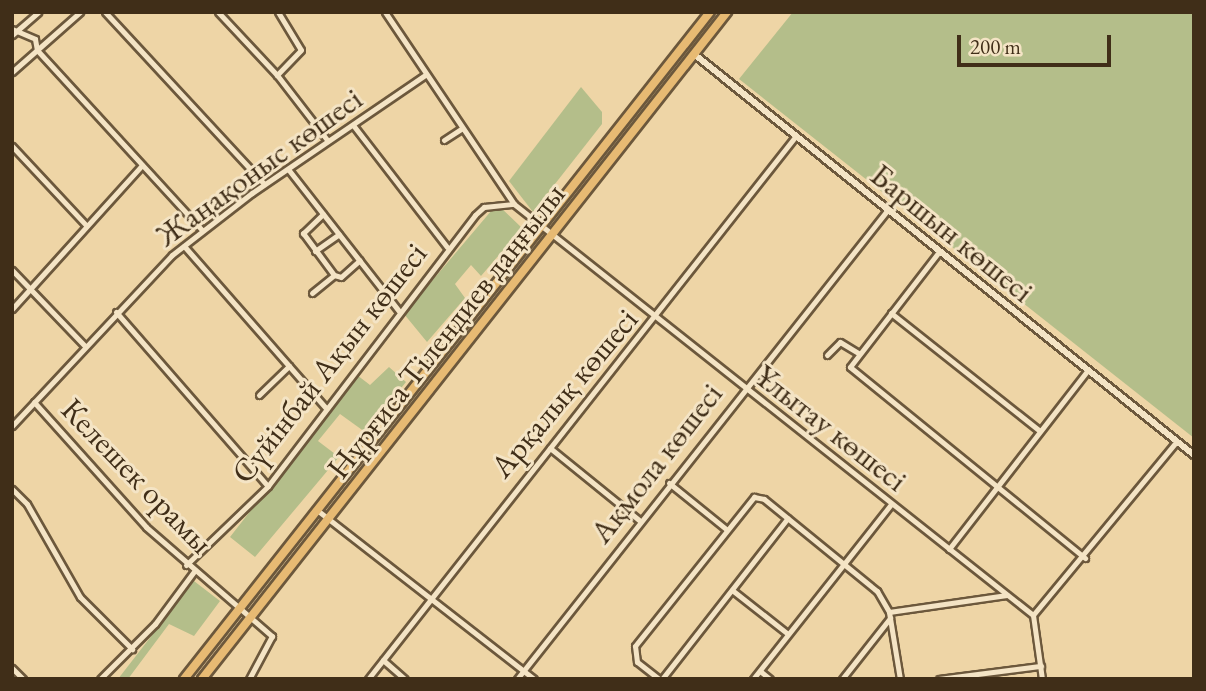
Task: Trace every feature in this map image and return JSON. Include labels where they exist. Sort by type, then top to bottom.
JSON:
[{"type":"main road","name":"Нұрғиса Тілендиев даңғылы","points":[[184,679],[710,12]]},
{"type":"main road","name":"Нұрғиса Тілендиев даңғылы","points":[[202,679],[727,12]]},
{"type":"street","points":[[13,32],[38,12]]},
{"type":"street","points":[[12,72],[80,12]]},
{"type":"street","points":[[105,12],[264,184]]},
{"type":"street","points":[[218,12],[277,75],[328,141]]},
{"type":"street","points":[[277,75],[301,50],[278,12]]},
{"type":"street","name":"Ұлытау көшесі","points":[[385,12],[461,129],[514,204],[1033,615]]},
{"type":"street","points":[[13,32],[35,39],[37,50],[202,230]]},
{"type":"street","name":"Баршын көшесі","points":[[684,45],[886,212],[1194,455]]},
{"type":"street","name":"Жаңақоныс көшесі","points":[[12,426],[116,312],[202,230],[264,184],[425,75]]},
{"type":"street","points":[[353,125],[447,247]]},
{"type":"street","points":[[444,140],[461,129]]},
{"type":"street","name":"Арқалық көшесі","points":[[368,679],[433,599],[506,499],[657,316],[795,137]]},
{"type":"street","points":[[12,146],[86,225]]},
{"type":"street","points":[[12,309],[142,165]]},
{"type":"street","points":[[288,169],[399,311]]},
{"type":"street","name":"Сүйінбай Ақын көшесі","points":[[186,565],[268,486],[447,247],[480,209],[514,204]]},
{"type":"street","name":"Ақмола көшесі","points":[[517,679],[743,388],[886,212]]},
{"type":"street","points":[[323,214],[303,231],[334,275],[341,277],[360,260]]},
{"type":"street","points":[[315,251],[339,234]]},
{"type":"street","points":[[184,246],[325,407]]},
{"type":"street","points":[[937,253],[858,353],[850,368],[996,489],[1085,558]]},
{"type":"street","points":[[12,270],[85,346]]},
{"type":"street","points":[[312,293],[334,275]]},
{"type":"street","points":[[116,312],[268,486]]},
{"type":"street","points":[[891,313],[1040,431]]},
{"type":"street","points":[[827,355],[840,342],[858,353]]},
{"type":"street","points":[[260,395],[289,366]]},
{"type":"street","points":[[949,550],[1087,371]]},
{"type":"street","name":"Келешек орамы","points":[[34,402],[146,527],[186,565],[272,636],[249,679]]},
{"type":"street","points":[[1042,679],[1033,615],[1085,558],[1176,442]]},
{"type":"street","points":[[550,448],[640,521]]},
{"type":"street","points":[[669,483],[726,528]]},
{"type":"street","points":[[12,489],[27,504],[80,597],[132,649]]},
{"type":"street","points":[[788,518],[660,679],[636,662],[635,646],[749,498],[764,499],[788,518],[843,563],[877,590],[890,615],[900,679]]},
{"type":"street","points":[[753,679],[891,504]]},
{"type":"street","points":[[317,510],[534,679]]},
{"type":"street","points":[[100,679],[132,649],[195,570]]},
{"type":"street","points":[[732,590],[788,634]]},
{"type":"street","points":[[842,679],[890,615],[1007,595]]},
{"type":"street","points":[[383,660],[405,679]]},
{"type":"street","points":[[939,679],[1041,666]]},
{"type":"street","points":[[12,667],[23,679]]},
{"type":"street","points":[[760,671],[770,679]]},
{"type":"green space","points":[[793,12],[1194,12],[1194,438],[739,79]]},
{"type":"green space","points":[[581,87],[602,112],[602,124],[533,212],[509,181]]},
{"type":"green space","points":[[497,204],[522,228],[481,276],[471,265],[455,284],[465,298],[427,342],[404,314]]},
{"type":"green space","points":[[389,367],[406,382],[365,432],[340,414],[318,441],[339,457],[255,557],[230,537],[357,375],[370,385]]},
{"type":"green space","points":[[194,581],[220,601],[194,636],[169,624],[128,679],[118,679]]}]
